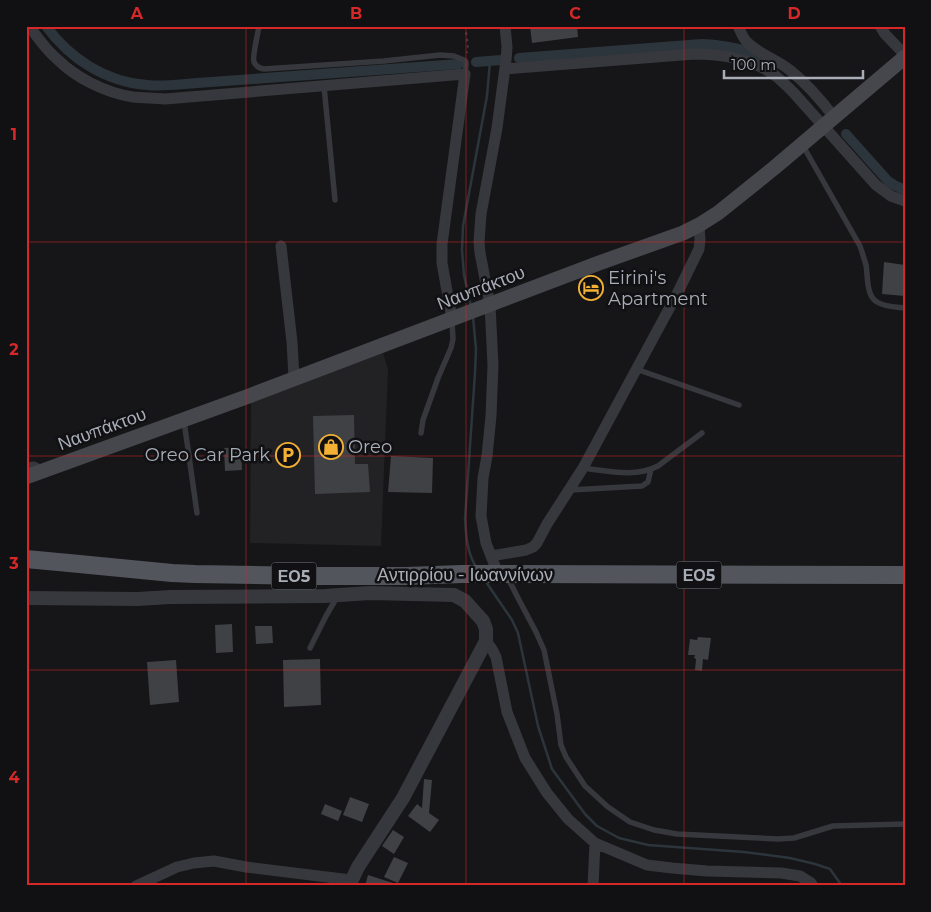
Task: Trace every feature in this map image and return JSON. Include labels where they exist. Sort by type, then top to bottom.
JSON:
[{"type":"main road","name":"Ναυπάκτου","points":[[26,477],[249,396],[683,233],[724,208],[905,56]]},
{"type":"main road","name":"Αντιρρίου - Ιωαννίνων","points":[[26,560],[187,574],[250,576],[458,574],[905,575]]},
{"type":"street","points":[[29,26],[57,60],[73,73],[113,92],[134,97],[165,98],[465,74],[442,244],[442,263],[458,317]]},
{"type":"street","points":[[499,574],[485,536],[481,508],[491,416],[493,373],[492,336],[480,253],[480,229],[505,68],[507,47],[505,26]]},
{"type":"street","points":[[738,26],[747,43],[790,70],[816,95],[828,122]]},
{"type":"street","points":[[880,26],[905,56]]},
{"type":"street","points":[[505,68],[672,55],[713,54],[743,60],[773,74],[828,122],[876,185],[892,196],[905,201]]},
{"type":"street","points":[[491,556],[526,550],[534,546],[583,468],[677,294],[699,248],[699,225]]},
{"type":"street","points":[[281,246],[292,342],[294,378]]},
{"type":"street","points":[[26,468],[34,467],[42,471]]},
{"type":"street","points":[[454,595],[458,574]]},
{"type":"street","points":[[26,598],[131,599],[324,596],[370,593],[454,595],[465,601],[483,621],[486,629],[486,641],[403,798],[350,883],[214,861],[177,867],[136,886]]},
{"type":"street","points":[[486,641],[496,657],[507,712],[525,758],[547,793],[568,818],[595,843],[647,865],[707,871],[781,873],[800,876],[811,882],[814,886]]},
{"type":"street","points":[[593,886],[595,843]]},
{"type":"lane","points":[[259,26],[254,62],[264,69],[384,61],[440,55],[454,56],[466,62],[465,74]]},
{"type":"lane","points":[[324,86],[335,200]]},
{"type":"lane","points":[[802,144],[860,246],[873,299],[878,303],[905,308]]},
{"type":"lane","points":[[421,433],[431,396],[451,348],[458,317]]},
{"type":"lane","points":[[636,369],[739,405]]},
{"type":"lane","points":[[184,419],[197,513]]},
{"type":"lane","points":[[583,468],[640,473],[651,469],[674,455],[702,434]]},
{"type":"lane","points":[[569,490],[642,486],[648,482],[651,469]]},
{"type":"lane","points":[[499,574],[518,598],[544,650],[557,714],[561,745],[566,758],[585,786],[608,808],[630,822],[654,830],[677,834],[778,839],[794,838],[833,826],[905,824]]},
{"type":"lane","points":[[310,648],[338,595]]},
{"type":"path","points":[[465,26],[468,45],[466,62]]},
{"type":"shaded area","points":[[383,353],[388,369],[381,546],[250,543],[251,401]]},
{"type":"building","points":[[530,26],[577,26],[578,37],[532,43]]},
{"type":"building","points":[[884,262],[905,265],[905,296],[882,294]]},
{"type":"building","points":[[354,415],[355,464],[368,464],[370,492],[315,494],[313,416]]},
{"type":"building","points":[[241,447],[242,470],[225,471],[224,448]]},
{"type":"building","points":[[391,456],[433,458],[432,493],[388,492]]},
{"type":"building","points":[[232,624],[233,652],[216,653],[215,625]]},
{"type":"building","points":[[255,626],[272,626],[273,643],[256,644]]},
{"type":"building","points":[[698,637],[711,638],[708,660],[703,659],[702,671],[695,670],[695,655],[688,655],[690,639],[697,640]]},
{"type":"building","points":[[320,659],[321,705],[284,707],[283,660]]},
{"type":"building","points":[[176,660],[179,702],[150,705],[147,662]]},
{"type":"building","points":[[424,779],[432,780],[429,813],[439,820],[430,832],[408,816],[417,804],[422,808]]},
{"type":"building","points":[[350,797],[369,804],[362,822],[343,815]]},
{"type":"building","points":[[325,804],[342,811],[338,821],[321,814]]},
{"type":"building","points":[[393,830],[404,837],[394,854],[382,846]]},
{"type":"building","points":[[394,857],[408,863],[398,883],[384,877]]},
{"type":"building","points":[[368,875],[396,884],[396,886],[365,886]]},
{"type":"waterway","points":[[46,26],[66,49],[90,67],[117,79],[147,85],[160,86],[459,64]]},
{"type":"waterway","points":[[519,58],[702,44],[748,51],[762,57]]},
{"type":"waterway","points":[[476,62],[501,60]]},
{"type":"waterway","points":[[471,307],[464,275],[463,226],[487,96],[490,61]]},
{"type":"waterway","points":[[846,134],[888,181],[905,190]]},
{"type":"waterway","points":[[473,317],[476,349],[465,519],[469,550],[476,567]]},
{"type":"waterway","points":[[486,582],[512,620],[518,633],[538,726],[552,769],[585,814],[597,826],[619,838],[648,845],[744,852],[790,858],[815,864],[830,869],[842,886]]},
{"type":"place","name":"Eirini's Apartment","points":[[591,288]]},
{"type":"place","name":"Oreo","points":[[331,447]]},
{"type":"place","name":"Oreo Car Park","points":[[288,455]]}]
